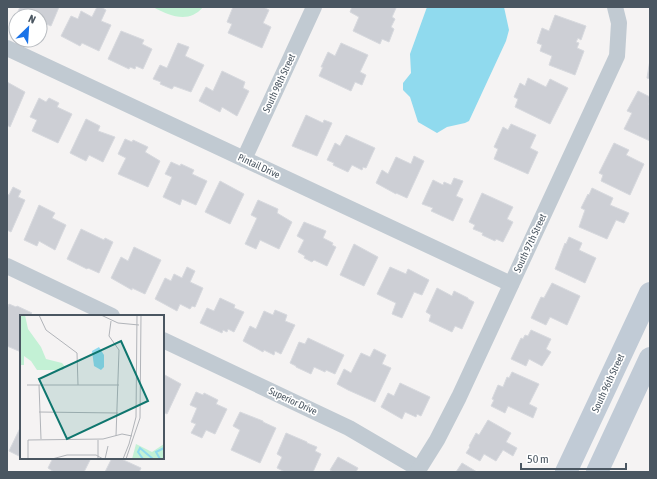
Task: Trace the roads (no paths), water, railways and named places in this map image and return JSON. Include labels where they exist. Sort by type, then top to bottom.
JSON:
[{"type":"main road","name":"South 96th Street","points":[[566,472],[650,293]]},
{"type":"main road","points":[[597,472],[650,358]]},
{"type":"street","name":"South 98th Street","points":[[244,159],[314,7]]},
{"type":"street","name":"South 97th Street","points":[[418,470],[459,397],[616,56],[619,23],[615,7]]},
{"type":"street","name":"Pintail Drive","points":[[7,48],[510,284]]},
{"type":"street","points":[[7,266],[110,315]]},
{"type":"street","name":"Superior Drive","points":[[164,340],[349,428],[418,470]]},
{"type":"water","points":[[427,7],[504,7],[509,30],[506,41],[469,121],[447,127],[437,133],[418,122],[410,97],[403,90],[403,83],[411,73],[410,54]]}]
